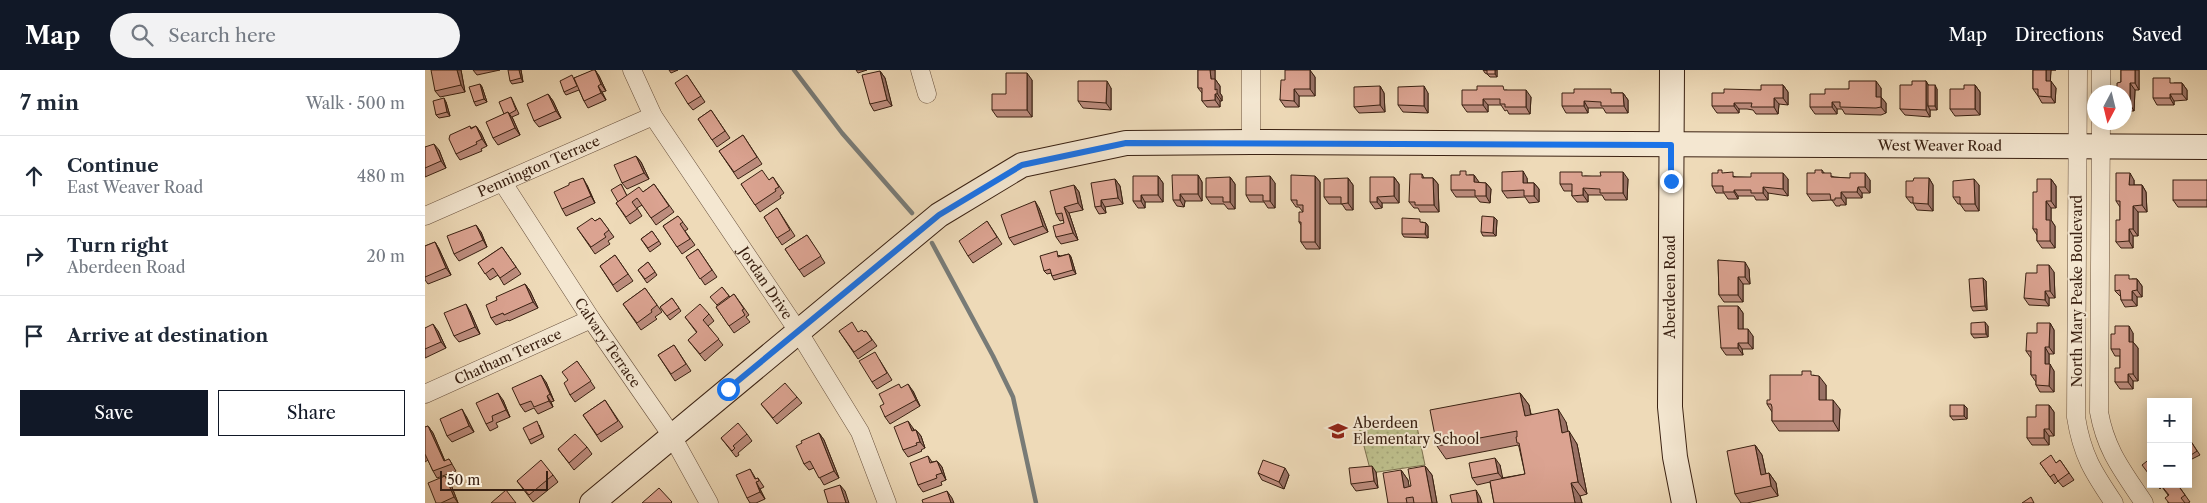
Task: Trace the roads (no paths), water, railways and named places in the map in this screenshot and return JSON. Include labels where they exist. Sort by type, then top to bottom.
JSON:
[{"type":"street","name":"Jordan Drive","points":[[632,70],[653,116],[798,331],[860,432],[887,503]]},
{"type":"street","points":[[920,70],[927,94]]},
{"type":"street","points":[[1251,70],[1251,142]]},
{"type":"street","name":"Aberdeen Road","points":[[1672,70],[1670,407],[1674,448],[1684,503]]},
{"type":"street","name":"North Mary Peake Boulevard","points":[[2078,70],[2076,417],[2080,442],[2090,467],[2114,503]]},
{"type":"street","points":[[2101,70],[2101,85]]},
{"type":"street","name":"Pennington Terrace","points":[[425,216],[503,184],[653,116]]},
{"type":"street","name":"North Mary Peake Boulevard","points":[[2101,130],[2099,412],[2103,434],[2111,452],[2144,503]]},
{"type":"street","name":"West Weaver Road","points":[[592,503],[939,215],[1022,165],[1126,143],[2207,147]]},
{"type":"street","name":"Calvary Terrace","points":[[503,184],[591,319],[672,436],[709,503]]},
{"type":"street","name":"Chatham Terrace","points":[[425,394],[591,319]]},
{"type":"waterway","points":[[794,70],[842,133],[912,213]]},
{"type":"waterway","points":[[932,243],[1013,397],[1036,503]]},
{"type":"place","name":"Aberdeen Elementary School","points":[[1338,431]]}]
